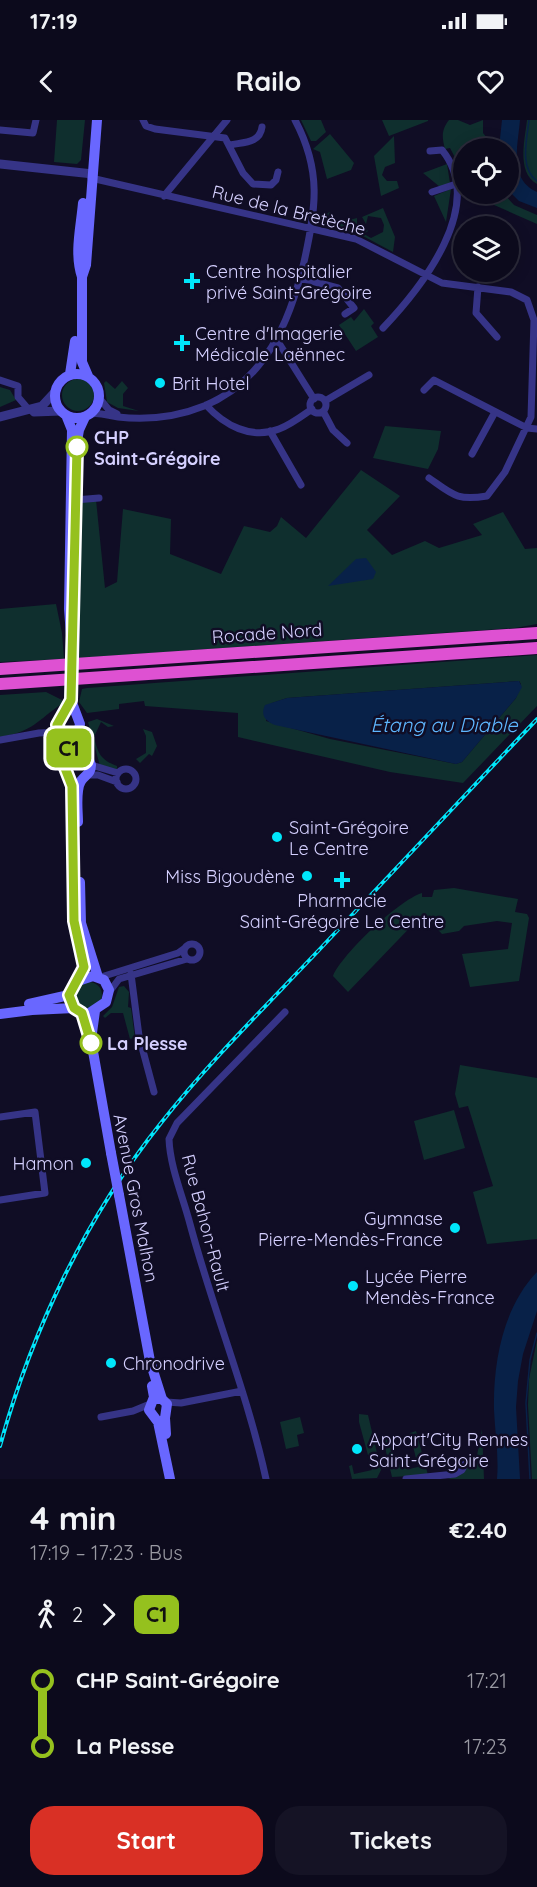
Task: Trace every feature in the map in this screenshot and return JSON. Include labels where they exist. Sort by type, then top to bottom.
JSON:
[{"type":"highway","name":"Rocade Nord","points":[[0,669],[537,633]]},
{"type":"highway","name":"Rocade Nord","points":[[0,684],[537,648]]},
{"type":"main road","points":[[89,176],[92,120]]},
{"type":"main road","points":[[71,622],[74,608],[78,437],[88,415],[100,399],[97,384],[88,376],[82,362],[82,277],[78,267],[79,239],[97,120]]},
{"type":"main road","points":[[0,1014],[32,1010],[95,1011],[105,1002],[109,994],[107,983],[99,977],[81,917],[78,791],[88,773],[83,754],[77,745],[80,724],[71,700],[72,649],[69,609],[72,430],[55,400],[55,392],[60,381],[70,374],[74,362],[77,318],[81,309]]},
{"type":"main road","points":[[70,374],[88,376]]},
{"type":"main road","points":[[64,413],[88,415]]},
{"type":"main road","points":[[0,1008],[69,995],[83,973],[84,962],[74,921],[70,777],[65,768],[69,746],[61,725],[71,700]]},
{"type":"main road","points":[[61,725],[76,715]]},
{"type":"main road","points":[[61,725],[70,736],[77,733]]},
{"type":"main road","points":[[68,758],[76,753],[83,754]]},
{"type":"main road","points":[[70,777],[88,773]]},
{"type":"main road","points":[[78,981],[88,977],[99,977]]},
{"type":"main road","points":[[69,995],[78,1011]]},
{"type":"main road","name":"Avenue Gros Malhon","points":[[78,1011],[91,1041],[170,1479]]},
{"type":"main road","name":"Avenue Gros Malhon","points":[[91,1041],[95,1011]]},
{"type":"main road","name":"Avenue Gros Malhon","points":[[157,1407],[175,1479]]},
{"type":"street","points":[[0,130],[33,133],[36,120]]},
{"type":"street","points":[[143,120],[146,126],[155,129],[225,138],[243,173],[253,184],[271,184],[276,180],[278,172]]},
{"type":"street","points":[[164,196],[227,120]]},
{"type":"street","points":[[88,415],[131,418],[168,416],[206,405],[243,381],[277,340],[290,314],[315,211],[314,174],[308,149],[295,120]]},
{"type":"street","points":[[230,145],[257,139],[261,135],[262,127]]},
{"type":"street","points":[[430,151],[442,150],[452,161],[453,167]]},
{"type":"street","points":[[0,164],[89,176]]},
{"type":"street","name":"Rue de la Bretèche","points":[[89,176],[164,196],[356,238],[426,276],[452,286],[511,292],[527,300],[534,320],[532,397],[526,428]]},
{"type":"street","points":[[432,192],[453,185]]},
{"type":"street","points":[[383,328],[403,307],[426,276],[446,239],[458,204]]},
{"type":"street","points":[[300,278],[342,291],[354,308],[345,314]]},
{"type":"street","points":[[478,287],[476,313],[497,337]]},
{"type":"street","points":[[206,405],[217,417],[236,428],[254,432],[279,429],[312,409],[314,399],[277,340]]},
{"type":"street","points":[[325,400],[369,375]]},
{"type":"street","points":[[0,380],[18,386],[18,397],[29,410]]},
{"type":"street","points":[[424,390],[434,380],[526,428],[537,429]]},
{"type":"street","points":[[0,419],[48,402],[55,392]]},
{"type":"street","points":[[314,399],[318,397],[325,400]]},
{"type":"street","points":[[100,399],[109,410],[131,418]]},
{"type":"street","points":[[325,400],[323,411],[333,430],[347,443]]},
{"type":"street","points":[[312,409],[315,412],[323,411]]},
{"type":"street","points":[[0,419],[43,411],[64,413]]},
{"type":"street","points":[[472,454],[495,412]]},
{"type":"street","points":[[429,478],[459,498],[487,496],[505,472],[526,428]]},
{"type":"street","points":[[270,431],[301,485]]},
{"type":"street","points":[[77,499],[99,498]]},
{"type":"street","points":[[0,740],[39,733],[61,725]]},
{"type":"street","points":[[129,770],[135,776],[135,782],[126,789],[117,782],[98,774],[88,773],[118,773],[129,770]]},
{"type":"street","points":[[117,782],[118,773]]},
{"type":"street","points":[[99,977],[178,953],[193,944],[200,951],[196,959],[187,959],[119,979],[109,994]]},
{"type":"street","points":[[185,948],[184,955],[187,959]]},
{"type":"street","points":[[131,974],[139,1036],[154,1092]]},
{"type":"street","name":"Rue Bahon-Rault","points":[[266,1479],[251,1413],[197,1250],[169,1139],[177,1123],[285,1012]]},
{"type":"street","points":[[0,1117],[35,1112],[45,1193],[0,1200]]},
{"type":"street","points":[[101,1417],[242,1391]]},
{"type":"street","points":[[406,1479],[455,1474],[465,1464]]},
{"type":"green space","points":[[57,120],[85,120],[81,160],[77,164],[54,162]]},
{"type":"green space","points":[[301,120],[321,120],[326,132],[316,141],[311,141]]},
{"type":"green space","points":[[382,120],[428,120],[428,121],[389,136]]},
{"type":"green space","points":[[449,120],[458,120],[470,125],[483,120],[483,133],[487,138],[453,138],[453,154],[450,148],[445,149],[444,145],[443,131]]},
{"type":"green space","points":[[527,120],[537,120],[537,184],[530,179],[524,164]]},
{"type":"green space","points":[[330,134],[354,163],[351,170],[327,179],[320,152],[313,149]]},
{"type":"green space","points":[[394,136],[395,163],[385,167],[382,175],[387,181],[397,181],[399,188],[381,196],[374,156]]},
{"type":"green space","points":[[447,164],[450,183],[440,187],[423,173]]},
{"type":"green space","points":[[451,189],[446,222],[434,196]]},
{"type":"green space","points":[[492,204],[513,204],[537,215],[537,224]]},
{"type":"green space","points":[[383,208],[395,237],[393,252],[361,235],[365,228],[368,231],[364,234],[371,238],[383,232],[384,225],[381,218],[368,216],[366,224],[362,217]]},
{"type":"green space","points":[[330,212],[338,223],[357,218],[357,229],[352,226],[351,229],[356,231],[354,233],[323,226],[319,217]]},
{"type":"green space","points":[[364,309],[374,323],[371,326],[378,337],[356,351],[339,325],[351,317],[354,321]]},
{"type":"green space","points":[[78,379],[90,383],[94,395],[90,407],[78,411],[66,407],[62,395],[66,383]]},
{"type":"green space","points":[[106,381],[115,389],[122,381],[128,388],[123,394],[123,406],[139,411],[118,408],[107,402],[104,383]]},
{"type":"green space","points":[[0,387],[10,390],[16,400],[0,407]]},
{"type":"green space","points":[[385,426],[441,431],[438,449],[428,469],[373,458]]},
{"type":"green space","points":[[361,470],[400,496],[367,530],[392,555],[425,541],[439,548],[482,535],[473,524],[503,512],[525,549],[537,548],[537,624],[515,628],[79,658],[82,501],[96,500],[105,588],[117,582],[123,509],[171,519],[170,554],[221,574],[244,526],[270,532],[277,526],[281,517],[306,538]]},
{"type":"green space","points":[[56,604],[64,659],[0,662],[0,609]]},
{"type":"green space","points":[[537,655],[537,706],[463,783],[390,772],[238,737],[238,713],[145,706],[144,701],[119,704],[119,709],[87,713],[79,702],[82,689]],"holes":[[[519,681],[521,684],[516,698],[462,762],[456,764],[330,739],[266,721],[272,703],[287,698]]]},
{"type":"green space","points":[[46,692],[62,700],[63,703],[34,725],[21,732],[0,737],[0,695]]},
{"type":"green space","points":[[97,719],[114,726],[108,727],[101,722],[94,737],[101,756],[117,766],[117,770],[100,766],[88,722]]},
{"type":"green space","points":[[143,729],[152,732],[157,746],[152,756],[149,754],[140,763],[136,759],[146,753],[146,736]]},
{"type":"green space","points":[[454,888],[518,899],[515,912],[527,914],[529,918],[519,981],[470,987],[462,954],[508,949],[512,923],[497,921],[464,926],[459,931],[442,934],[423,914],[348,992],[333,976],[359,941],[386,916],[422,893],[422,897],[432,897],[434,890]]},
{"type":"green space","points":[[89,982],[98,986],[102,995],[98,1004],[89,1008],[80,1004],[76,995],[80,986]]},
{"type":"green space","points":[[124,986],[129,992],[128,1007],[131,1008],[135,1038],[130,1039],[123,1013],[111,1013],[105,1018],[103,1016],[112,1007],[119,987]]},
{"type":"green space","points":[[460,1065],[537,1078],[537,1239],[487,1244],[473,1192],[493,1186],[468,1106],[459,1108],[455,1094]]},
{"type":"green space","points":[[454,1110],[465,1148],[424,1160],[414,1121]]},
{"type":"green space","points":[[537,1340],[537,1479],[532,1479],[528,1405],[529,1379]]},
{"type":"green space","points":[[359,1414],[368,1415],[381,1470],[377,1478],[352,1479],[349,1466],[352,1465],[354,1474],[372,1470],[359,1422]]},
{"type":"green space","points":[[300,1417],[304,1433],[297,1435],[299,1446],[286,1449],[280,1422]]},
{"type":"green space","points":[[482,1429],[484,1479],[448,1479],[476,1461]]},
{"type":"green space","points":[[416,1431],[428,1475],[392,1477],[383,1439],[389,1438],[396,1465],[404,1464],[406,1460],[409,1469],[418,1467],[410,1433]]},
{"type":"water","points":[[502,120],[520,120],[518,138],[500,138]]},
{"type":"water","points":[[519,172],[528,186],[537,192],[537,208],[519,201]]},
{"type":"water","points":[[366,558],[376,572],[373,579],[328,586],[356,559]]},
{"type":"water","name":"Étang au Diable","points":[[519,681],[522,687],[516,698],[462,762],[456,764],[275,725],[267,720],[263,712],[265,705],[287,698]]},
{"type":"water","points":[[537,1272],[537,1311],[523,1354],[518,1381],[516,1407],[520,1479],[497,1479],[494,1392],[498,1355],[508,1319],[525,1286]]},
{"type":"waterway","points":[[529,120],[526,161],[531,175],[537,181]]},
{"type":"waterway","points":[[530,1479],[526,1403],[530,1360],[537,1333]]},
{"type":"railway","points":[[0,1446],[28,1360],[64,1276],[109,1197],[134,1159],[179,1100],[218,1056],[537,719]]},
{"type":"bus line","name":"C1","points":[[77,447],[74,608],[71,622],[71,700],[64,714],[57,721],[57,725],[69,748],[65,765],[72,786],[70,811],[74,921],[84,962],[83,973],[69,995],[74,1008],[82,1013],[91,1043]]},
{"type":"place","name":"Centre hospitalier privé Saint-Grégoire","points":[[192,281]]},
{"type":"place","name":"Centre d'Imagerie Médicale Laënnec","points":[[182,343]]},
{"type":"place","name":"Brit Hotel","points":[[160,383]]},
{"type":"place","name":"CHP Saint-Grégoire","points":[[77,447]]},
{"type":"place","name":"Saint-Grégoire Le Centre","points":[[277,837]]},
{"type":"place","name":"Miss Bigoudène","points":[[307,876]]},
{"type":"place","name":"Pharmacie Saint-Grégoire Le Centre","points":[[342,880]]},
{"type":"place","name":"La Plesse","points":[[91,1043]]},
{"type":"place","name":"Hamon","points":[[86,1163]]},
{"type":"place","name":"Gymnase Pierre-Mendès-France","points":[[455,1228]]},
{"type":"place","name":"Lycée Pierre Mendès-France","points":[[353,1286]]},
{"type":"place","name":"Chronodrive","points":[[111,1363]]},
{"type":"place","name":"Appart'City Rennes Saint-Grégoire","points":[[357,1449]]}]
